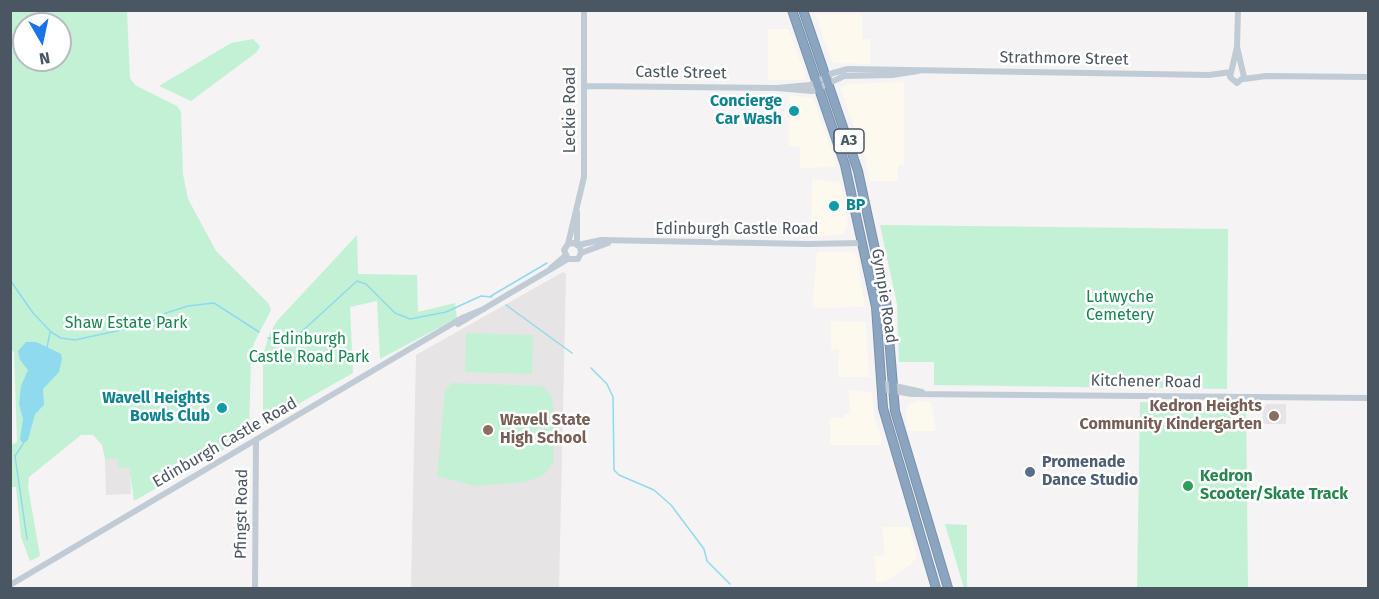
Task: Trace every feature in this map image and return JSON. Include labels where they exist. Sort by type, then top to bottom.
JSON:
[{"type":"highway","name":"Gympie Road","points":[[792,10],[842,153],[877,315],[881,386],[890,435],[936,588]]},
{"type":"highway","name":"Gympie Road","points":[[803,10],[853,152],[884,294],[892,389],[902,438],[948,588]]},
{"type":"street","name":"Leckie Road","points":[[568,244],[584,177],[584,10]]},
{"type":"street","points":[[1237,47],[1243,74],[1237,83],[1232,73],[1237,47],[1238,10]]},
{"type":"street","name":"Strathmore Street","points":[[819,85],[847,75],[892,75],[918,71],[1209,75],[1232,73]]},
{"type":"street","points":[[1232,73],[1266,76],[1368,77]]},
{"type":"street","name":"Castle Street","points":[[584,86],[777,88],[819,85]]},
{"type":"street","name":"Leckie Road","points":[[577,209],[577,244]]},
{"type":"street","name":"Edinburgh Castle Road","points":[[577,244],[601,240],[611,243],[862,243]]},
{"type":"street","name":"Edinburgh Castle Road","points":[[581,253],[611,243]]},
{"type":"street","points":[[568,244],[577,244],[581,253],[576,260],[566,258],[564,250],[568,244]]},
{"type":"street","name":"Edinburgh Castle Road","points":[[10,585],[454,325],[464,322],[566,258]]},
{"type":"street","name":"Kitchener Road","points":[[881,386],[922,392],[1368,398]]},
{"type":"street","name":"Pfingst Road","points":[[255,588],[256,441]]},
{"type":"shaded area","points":[[817,14],[862,14],[862,39],[870,39],[870,64],[835,63],[831,60]]},
{"type":"shaded area","points":[[768,29],[788,29],[806,76],[803,80],[768,80]]},
{"type":"shaded area","points":[[904,82],[904,165],[898,165],[898,181],[870,181],[865,157],[840,87],[848,84]]},
{"type":"shaded area","points":[[789,95],[813,98],[836,163],[835,167],[800,168],[800,147],[789,146]]},
{"type":"shaded area","points":[[812,179],[840,182],[848,223],[843,234],[811,237]]},
{"type":"shaded area","points":[[817,252],[852,252],[857,256],[865,307],[812,308]]},
{"type":"shaded area","name":"Wavell State High School","points":[[563,272],[566,274],[559,588],[411,588],[416,355]]},
{"type":"shaded area","points":[[831,321],[866,322],[869,377],[838,377],[839,349],[831,349]]},
{"type":"shaded area","points":[[849,390],[872,392],[874,416],[882,440],[880,445],[830,445],[830,418],[845,418],[845,414],[850,414]]},
{"type":"shaded area","points":[[917,401],[931,402],[936,431],[908,431],[906,414],[908,405]]},
{"type":"shaded area","name":"Kedron Heights Community Kindergarten","points":[[1267,404],[1286,404],[1286,424],[1263,424],[1263,409]]},
{"type":"shaded area","points":[[105,459],[118,459],[130,467],[131,494],[106,495]]},
{"type":"shaded area","points":[[882,527],[909,527],[917,557],[911,564],[886,581],[876,583],[875,556],[885,555]]},
{"type":"green space","name":"Shaw Estate Park","points":[[10,11],[127,11],[130,78],[135,85],[177,106],[181,112],[183,174],[188,199],[216,251],[269,304],[271,310],[254,343],[251,356],[249,435],[134,501],[129,467],[119,468],[118,459],[105,459],[102,445],[93,435],[81,435],[29,477],[28,487],[40,556],[30,561],[21,537],[16,487],[10,487],[11,445],[17,442],[14,352],[10,349]]},
{"type":"green space","points":[[253,39],[260,46],[257,52],[191,101],[159,86],[231,43]]},
{"type":"green space","name":"Lutwyche Cemetery","points":[[880,225],[1228,229],[1227,389],[934,385],[934,362],[899,362],[897,304]]},
{"type":"green space","name":"Edinburgh Castle Road Park","points":[[357,235],[358,274],[417,275],[418,312],[455,303],[457,318],[380,359],[377,301],[350,307],[353,373],[263,424],[263,354],[270,333],[277,321]]},
{"type":"green space","points":[[466,333],[533,335],[532,374],[465,372]]},
{"type":"green space","points":[[452,383],[542,386],[551,395],[554,413],[554,461],[544,475],[526,482],[474,486],[437,476],[445,391]]},
{"type":"green space","points":[[1140,402],[1246,406],[1248,588],[1137,588]]},
{"type":"green space","points":[[945,524],[967,525],[967,588],[964,588]]},
{"type":"water","points":[[26,342],[36,342],[47,347],[61,354],[62,359],[59,372],[43,389],[44,405],[35,414],[28,440],[23,444],[20,439],[23,419],[19,404],[21,386],[28,370],[20,360],[18,351]]},
{"type":"waterway","points":[[491,296],[547,263]]},
{"type":"waterway","points":[[10,280],[33,313],[51,332],[61,338],[75,340],[148,324],[166,313],[188,306],[214,303],[259,332]]},
{"type":"waterway","points":[[268,338],[283,341],[298,335],[357,281],[366,284],[395,313],[410,319],[446,312],[481,296],[492,297]]},
{"type":"waterway","points":[[506,305],[572,353]]},
{"type":"waterway","points":[[47,347],[50,333]]},
{"type":"waterway","points":[[591,368],[607,384],[613,397],[614,470],[619,475],[654,490],[671,505],[704,549],[707,561],[730,584]]},
{"type":"waterway","points":[[23,444],[15,456],[27,539]]},
{"type":"place","name":"Concierge Car Wash","points":[[794,111]]},
{"type":"place","name":"BP","points":[[834,206]]},
{"type":"place","name":"Wavell Heights Bowls Club","points":[[222,408]]},
{"type":"place","name":"Kedron Heights Community Kindergarten","points":[[1274,416]]},
{"type":"place","name":"Wavell State High School","points":[[488,430]]},
{"type":"place","name":"Promenade Dance Studio","points":[[1030,472]]},
{"type":"place","name":"Kedron Scooter/Skate Track","points":[[1188,486]]}]
